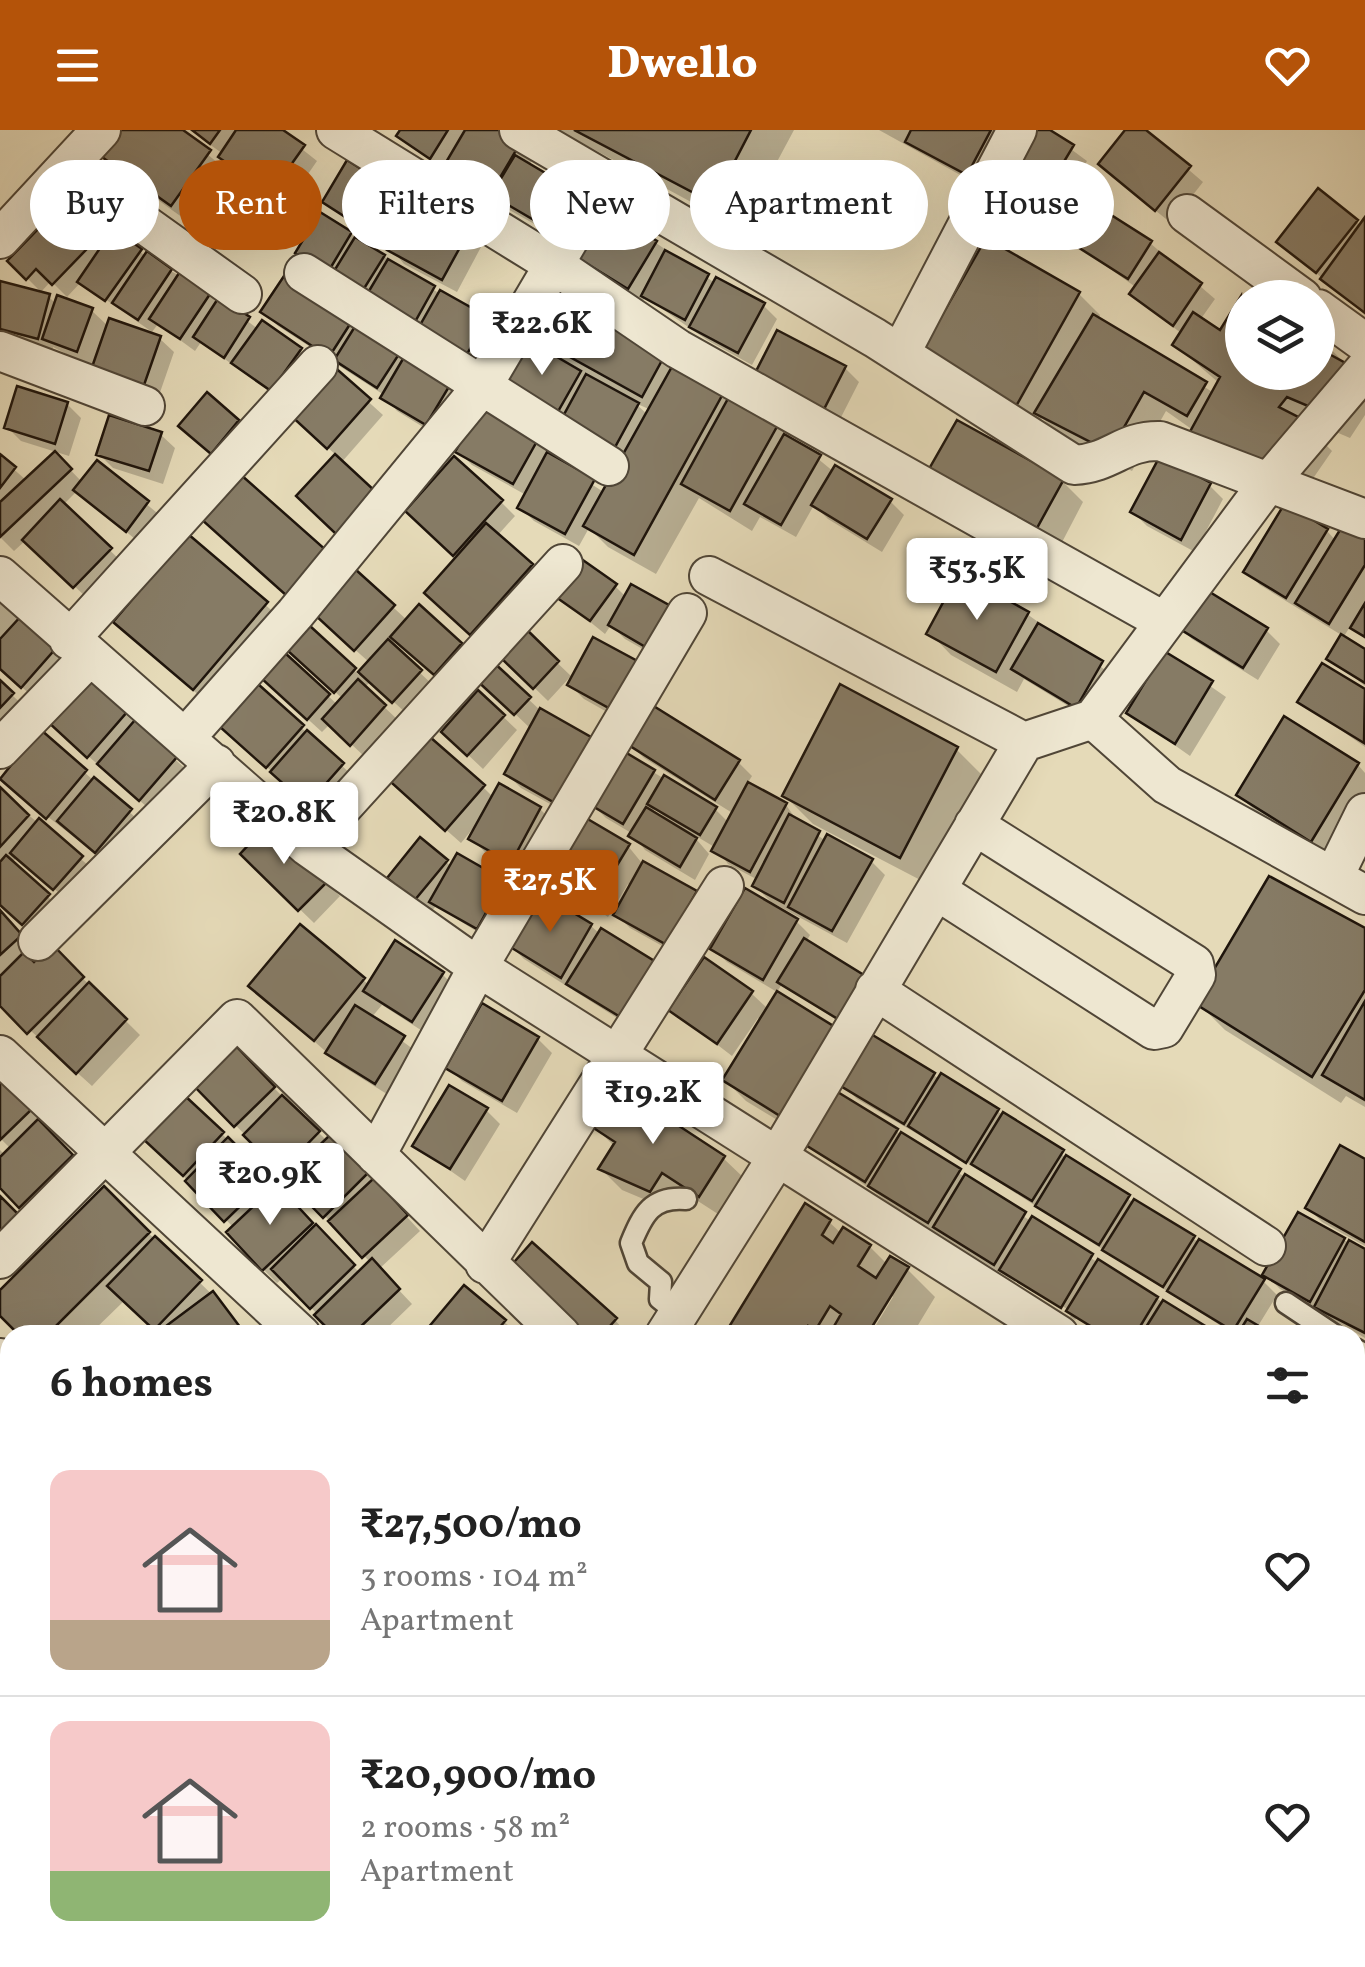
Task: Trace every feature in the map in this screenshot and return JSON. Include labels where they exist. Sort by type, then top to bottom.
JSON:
[{"type":"street","points":[[74,160],[101,130]]},
{"type":"street","points":[[336,130],[553,264],[678,349],[1165,622]]},
{"type":"street","points":[[519,130],[900,354],[1074,465],[1100,463],[1136,440],[1160,440],[1365,519]]},
{"type":"street","points":[[900,354],[1017,130]]},
{"type":"street","points":[[8,219],[30,200]]},
{"type":"street","points":[[1188,214],[1278,280]]},
{"type":"street","points":[[159,234],[242,294]]},
{"type":"street","points":[[186,737],[295,614],[482,385],[562,250]]},
{"type":"street","points":[[304,273],[609,466]]},
{"type":"street","points":[[1335,321],[1365,343]]},
{"type":"street","points":[[0,352],[146,406]]},
{"type":"street","points":[[0,750],[79,649],[318,366]]},
{"type":"street","points":[[672,1324],[778,1156],[1024,742],[1094,719],[1268,483],[1365,369]]},
{"type":"street","points":[[307,846],[563,564]]},
{"type":"street","points":[[0,576],[307,846],[478,967],[1044,1325]]},
{"type":"street","points":[[709,576],[1024,742]]},
{"type":"street","points":[[376,1156],[478,967],[687,613]]},
{"type":"street","points":[[1094,719],[1167,785],[1349,885],[1365,813]]},
{"type":"street","points":[[38,941],[216,764]]},
{"type":"street","points":[[936,890],[1154,1030],[1164,1028],[1196,976],[1194,964],[974,825]]},
{"type":"street","points":[[485,1264],[724,886]]},
{"type":"street","points":[[875,990],[1266,1246]]},
{"type":"street","points":[[0,1259],[237,1019],[551,1325]]},
{"type":"street","points":[[0,1054],[286,1325]]},
{"type":"lane","points":[[672,1324],[660,1298],[661,1282],[638,1263],[632,1243],[650,1206],[668,1197],[686,1199]]},
{"type":"lane","points":[[1286,1303],[1319,1325]]},
{"type":"building","points":[[121,130],[183,130],[211,150],[204,160],[179,160],[179,195],[171,206],[159,197],[159,160],[102,157]]},
{"type":"building","points":[[192,130],[220,130],[210,144]]},
{"type":"building","points":[[236,130],[283,130],[305,145],[294,160],[218,157]]},
{"type":"building","points":[[400,130],[448,130],[430,159],[396,136]]},
{"type":"building","points":[[465,130],[512,130],[524,137],[510,161],[447,160]]},
{"type":"building","points":[[574,130],[751,130],[735,160],[690,160],[690,191],[670,180],[670,160],[631,160]]},
{"type":"building","points":[[911,130],[991,130],[975,160],[948,160],[948,165],[905,142]]},
{"type":"building","points":[[1031,130],[1050,130],[1074,145],[1065,160],[1013,160]]},
{"type":"building","points":[[1125,130],[1146,130],[1191,166],[1155,211],[1114,177],[1114,160],[1101,160]]},
{"type":"building","points":[[515,155],[530,164],[530,218],[510,206],[510,163]]},
{"type":"building","points":[[342,168],[342,215],[322,202]]},
{"type":"building","points":[[1318,188],[1358,220],[1316,273],[1276,242]]},
{"type":"building","points":[[322,213],[342,226],[342,249],[328,272],[295,253],[322,250]]},
{"type":"building","points":[[1114,217],[1152,241],[1128,279],[1082,250],[1114,250]]},
{"type":"building","points":[[1365,217],[1365,313],[1335,290],[1335,280],[1320,279]]},
{"type":"building","points":[[30,237],[30,250],[86,250],[52,285],[36,269],[26,280],[7,261]]},
{"type":"building","points":[[99,250],[141,250],[105,301],[77,282]]},
{"type":"building","points":[[347,250],[377,250],[385,255],[360,295],[331,276]]},
{"type":"building","points":[[387,250],[459,250],[442,280]]},
{"type":"building","points":[[573,250],[652,250],[628,289],[571,254]]},
{"type":"building","points":[[665,250],[709,274],[685,320],[641,296]]},
{"type":"building","points":[[979,250],[1007,250],[1080,292],[1015,408],[920,354]]},
{"type":"building","points":[[147,251],[172,269],[138,320],[112,303]]},
{"type":"building","points":[[1159,252],[1202,283],[1173,326],[1129,294]]},
{"type":"building","points":[[388,259],[435,286],[411,329],[363,301]]},
{"type":"building","points":[[181,270],[212,291],[180,339],[149,319]]},
{"type":"building","points":[[284,276],[352,321],[329,357],[260,312]]},
{"type":"building","points":[[716,277],[765,303],[738,353],[689,327]]},
{"type":"building","points":[[0,281],[50,294],[38,339],[0,329]]},
{"type":"building","points":[[440,290],[488,317],[463,361],[415,334]]},
{"type":"building","points":[[558,293],[666,353],[642,397],[534,337]]},
{"type":"building","points":[[57,295],[93,308],[77,352],[42,339]]},
{"type":"building","points":[[219,297],[250,317],[224,358],[193,337]]},
{"type":"building","points":[[1193,312],[1220,330],[1225,322],[1225,390],[1335,390],[1335,357],[1351,366],[1322,412],[1287,397],[1279,407],[1306,421],[1267,477],[1186,439],[1220,377],[1172,345]]},
{"type":"building","points":[[1093,314],[1207,382],[1187,416],[1144,392],[1110,452],[1034,413]]},
{"type":"building","points":[[109,318],[161,336],[143,388],[91,370]]},
{"type":"building","points":[[262,320],[302,348],[271,391],[231,363]]},
{"type":"building","points":[[359,320],[403,348],[377,388],[334,360]]},
{"type":"building","points":[[777,330],[846,366],[819,419],[750,383]]},
{"type":"building","points":[[528,340],[581,371],[556,415],[502,384]]},
{"type":"building","points":[[407,352],[453,380],[426,425],[380,398]]},
{"type":"building","points":[[674,363],[724,392],[634,555],[583,526]]},
{"type":"building","points":[[331,364],[371,399],[327,449],[288,413]]},
{"type":"building","points":[[586,374],[639,403],[614,449],[561,420]]},
{"type":"building","points":[[17,386],[68,402],[55,444],[4,428]]},
{"type":"building","points":[[207,392],[239,420],[211,454],[178,426]]},
{"type":"building","points":[[730,395],[779,423],[730,511],[681,484]]},
{"type":"building","points":[[483,401],[541,434],[513,484],[455,452]]},
{"type":"building","points":[[109,415],[162,432],[149,471],[96,455]]},
{"type":"building","points":[[957,420],[1064,479],[1037,528],[929,469]]},
{"type":"building","points":[[784,434],[821,455],[781,525],[744,504]]},
{"type":"building","points":[[55,451],[72,469],[0,537],[0,502]]},
{"type":"building","points":[[547,452],[595,479],[565,534],[517,508]]},
{"type":"building","points":[[0,454],[16,467],[0,488]]},
{"type":"building","points":[[335,454],[375,491],[336,534],[296,496]]},
{"type":"building","points":[[454,456],[503,500],[453,556],[405,511]]},
{"type":"building","points":[[1160,456],[1211,483],[1181,540],[1130,512]]},
{"type":"building","points":[[97,460],[149,501],[126,532],[73,490]]},
{"type":"building","points":[[835,465],[892,499],[867,539],[811,505]]},
{"type":"building","points":[[240,474],[327,551],[287,596],[201,519]]},
{"type":"building","points":[[60,499],[112,548],[73,588],[22,540]]},
{"type":"building","points":[[1285,503],[1328,529],[1286,598],[1243,572]]},
{"type":"building","points":[[486,523],[533,564],[470,635],[424,593]]},
{"type":"building","points":[[1343,525],[1365,539],[1365,565],[1329,624],[1295,603]]},
{"type":"building","points":[[188,534],[268,602],[193,690],[113,622]]},
{"type":"building","points":[[580,558],[617,584],[590,621],[553,595]]},
{"type":"building","points":[[355,569],[395,605],[354,651],[315,615]]},
{"type":"building","points":[[959,573],[1029,612],[996,672],[926,634]]},
{"type":"building","points":[[631,584],[678,610],[654,652],[608,625]]},
{"type":"building","points":[[1200,586],[1268,628],[1243,668],[1175,626]]},
{"type":"building","points":[[1365,603],[1365,637],[1350,628]]},
{"type":"building","points":[[419,604],[462,643],[434,675],[390,637]]},
{"type":"building","points":[[22,615],[57,647],[21,688],[0,669],[0,639]]},
{"type":"building","points":[[1038,623],[1103,661],[1076,708],[1011,669]]},
{"type":"building","points":[[310,626],[356,668],[334,693],[288,651]]},
{"type":"building","points":[[524,627],[559,661],[533,689],[498,655]]},
{"type":"building","points":[[1341,634],[1365,649],[1365,683],[1326,659]]},
{"type":"building","points":[[593,637],[643,664],[616,712],[567,685]]},
{"type":"building","points":[[388,639],[422,670],[392,703],[358,672]]},
{"type":"building","points":[[1164,651],[1213,681],[1175,744],[1126,713]]},
{"type":"building","points":[[284,652],[330,694],[307,720],[261,678]]},
{"type":"building","points":[[491,660],[531,697],[514,715],[474,678]]},
{"type":"building","points":[[1322,663],[1365,689],[1364,743],[1297,702]]},
{"type":"building","points":[[87,677],[127,712],[87,758],[48,722]]},
{"type":"building","points":[[358,679],[386,705],[350,746],[322,719]]},
{"type":"building","points":[[0,680],[14,693],[0,708]]},
{"type":"building","points":[[258,684],[304,725],[266,768],[220,727]]},
{"type":"building","points":[[840,684],[958,747],[900,858],[782,796]]},
{"type":"building","points":[[478,690],[505,715],[467,756],[441,732]]},
{"type":"building","points":[[652,705],[740,760],[715,800],[627,744]]},
{"type":"building","points":[[540,708],[591,737],[555,803],[504,774]]},
{"type":"building","points":[[1284,716],[1359,763],[1311,842],[1236,795]]},
{"type":"building","points":[[135,720],[177,757],[139,801],[97,764]]},
{"type":"building","points":[[40,729],[87,770],[46,819],[0,779]]},
{"type":"building","points":[[307,730],[344,763],[307,805],[270,772]]},
{"type":"building","points":[[422,730],[485,785],[445,831],[383,775]]},
{"type":"building","points":[[620,749],[655,770],[623,824],[589,804]]},
{"type":"building","points":[[664,775],[717,807],[700,835],[647,804]]},
{"type":"building","points":[[94,777],[132,809],[95,853],[57,821]]},
{"type":"building","points":[[748,782],[787,803],[750,872],[711,851]]},
{"type":"building","points":[[499,783],[541,807],[511,863],[468,839]]},
{"type":"building","points":[[0,787],[29,815],[0,847]]},
{"type":"building","points":[[646,807],[697,838],[680,867],[628,836]]},
{"type":"building","points":[[789,814],[820,831],[784,903],[752,886]]},
{"type":"building","points":[[39,818],[83,856],[53,890],[10,853]]},
{"type":"building","points":[[586,818],[630,844],[593,905],[550,879]]},
{"type":"building","points":[[269,823],[328,881],[298,911],[240,854]]},
{"type":"building","points":[[827,834],[873,859],[832,931],[788,907]]},
{"type":"building","points":[[420,837],[448,860],[414,901],[387,878]]},
{"type":"building","points":[[457,853],[504,880],[477,929],[429,902]]},
{"type":"building","points":[[6,855],[50,894],[22,925],[0,905],[0,862]]},
{"type":"building","points":[[643,861],[697,891],[667,945],[613,915]]},
{"type":"building","points":[[1269,876],[1365,928],[1365,990],[1312,1077],[1194,1003]]},
{"type":"building","points":[[745,888],[798,919],[763,980],[710,949]]},
{"type":"building","points":[[539,892],[592,924],[561,978],[507,945]]},
{"type":"building","points":[[0,910],[22,935],[0,955]]},
{"type":"building","points":[[300,924],[365,978],[314,1041],[248,986]]},
{"type":"building","points":[[601,928],[656,962],[622,1018],[566,984]]},
{"type":"building","points":[[804,938],[867,977],[841,1021],[777,982]]},
{"type":"building","points":[[395,940],[444,972],[412,1022],[363,991]]},
{"type":"building","points":[[52,944],[84,977],[27,1034],[0,1006],[0,976],[24,952],[34,962]]},
{"type":"building","points":[[704,957],[753,991],[717,1044],[668,1010]]},
{"type":"building","points":[[89,982],[127,1019],[76,1074],[37,1037]]},
{"type":"building","points":[[777,991],[835,1027],[780,1116],[722,1080]]},
{"type":"building","points":[[1365,1001],[1365,1100],[1322,1075]]},
{"type":"building","points":[[482,1003],[539,1037],[502,1101],[445,1068]]},
{"type":"building","points":[[355,1005],[405,1036],[375,1084],[325,1053]]},
{"type":"building","points":[[871,1034],[935,1073],[904,1124],[839,1085]]},
{"type":"building","points":[[236,1046],[275,1087],[234,1127],[194,1086]]},
{"type":"building","points":[[941,1073],[999,1109],[966,1163],[908,1126]]},
{"type":"building","points":[[0,1075],[32,1109],[0,1140]]},
{"type":"building","points":[[449,1085],[488,1108],[450,1169],[412,1146]]},
{"type":"building","points":[[618,1086],[725,1156],[699,1197],[662,1173],[650,1192],[598,1169],[615,1142],[592,1127]]},
{"type":"building","points":[[836,1091],[898,1129],[865,1182],[804,1144]]},
{"type":"building","points":[[183,1094],[224,1132],[183,1176],[142,1138]]},
{"type":"building","points":[[282,1095],[320,1131],[280,1172],[243,1135]]},
{"type":"building","points":[[1003,1112],[1064,1150],[1032,1201],[971,1164]]},
{"type":"building","points":[[38,1119],[73,1155],[19,1208],[0,1188],[0,1157]]},
{"type":"building","points":[[335,1130],[373,1168],[323,1218],[285,1179]]},
{"type":"building","points":[[901,1132],[961,1169],[928,1223],[868,1186]]},
{"type":"building","points":[[228,1137],[269,1178],[224,1222],[185,1181]]},
{"type":"building","points":[[1340,1145],[1365,1159],[1365,1242],[1305,1208]]},
{"type":"building","points":[[1066,1155],[1130,1195],[1099,1245],[1035,1206]]},
{"type":"building","points":[[965,1174],[1026,1212],[994,1265],[933,1227]]},
{"type":"building","points":[[374,1178],[408,1215],[362,1258],[328,1221]]},
{"type":"building","points":[[277,1184],[313,1223],[262,1271],[226,1232]]},
{"type":"building","points":[[104,1186],[150,1232],[57,1325],[9,1325],[0,1316],[0,1290]]},
{"type":"building","points":[[0,1196],[21,1217],[0,1238]]},
{"type":"building","points":[[1134,1199],[1195,1236],[1163,1287],[1102,1250]]},
{"type":"building","points":[[805,1203],[831,1220],[822,1235],[833,1243],[843,1227],[871,1245],[858,1266],[876,1278],[890,1256],[909,1267],[873,1325],[835,1325],[841,1314],[830,1306],[819,1325],[730,1325]]},
{"type":"building","points":[[1298,1212],[1345,1238],[1310,1302],[1262,1275]]},
{"type":"building","points":[[1032,1216],[1093,1254],[1061,1308],[999,1270]]},
{"type":"building","points":[[316,1224],[355,1265],[310,1309],[271,1269]]},
{"type":"building","points":[[155,1236],[202,1280],[159,1325],[149,1325],[107,1286]]},
{"type":"building","points":[[1199,1239],[1265,1279],[1237,1325],[1223,1325],[1167,1291]]},
{"type":"building","points":[[1349,1240],[1365,1249],[1365,1325],[1349,1325],[1314,1307]]},
{"type":"building","points":[[532,1242],[617,1318],[611,1325],[568,1325],[506,1271]]},
{"type":"building","points":[[372,1258],[400,1289],[362,1325],[324,1325],[314,1315]]},
{"type":"building","points":[[1098,1259],[1158,1297],[1141,1325],[1089,1325],[1066,1311]]},
{"type":"building","points":[[464,1285],[506,1320],[502,1325],[430,1325]]},
{"type":"building","points":[[213,1291],[238,1325],[167,1325]]},
{"type":"building","points":[[1163,1300],[1204,1325],[1147,1325]]}]
